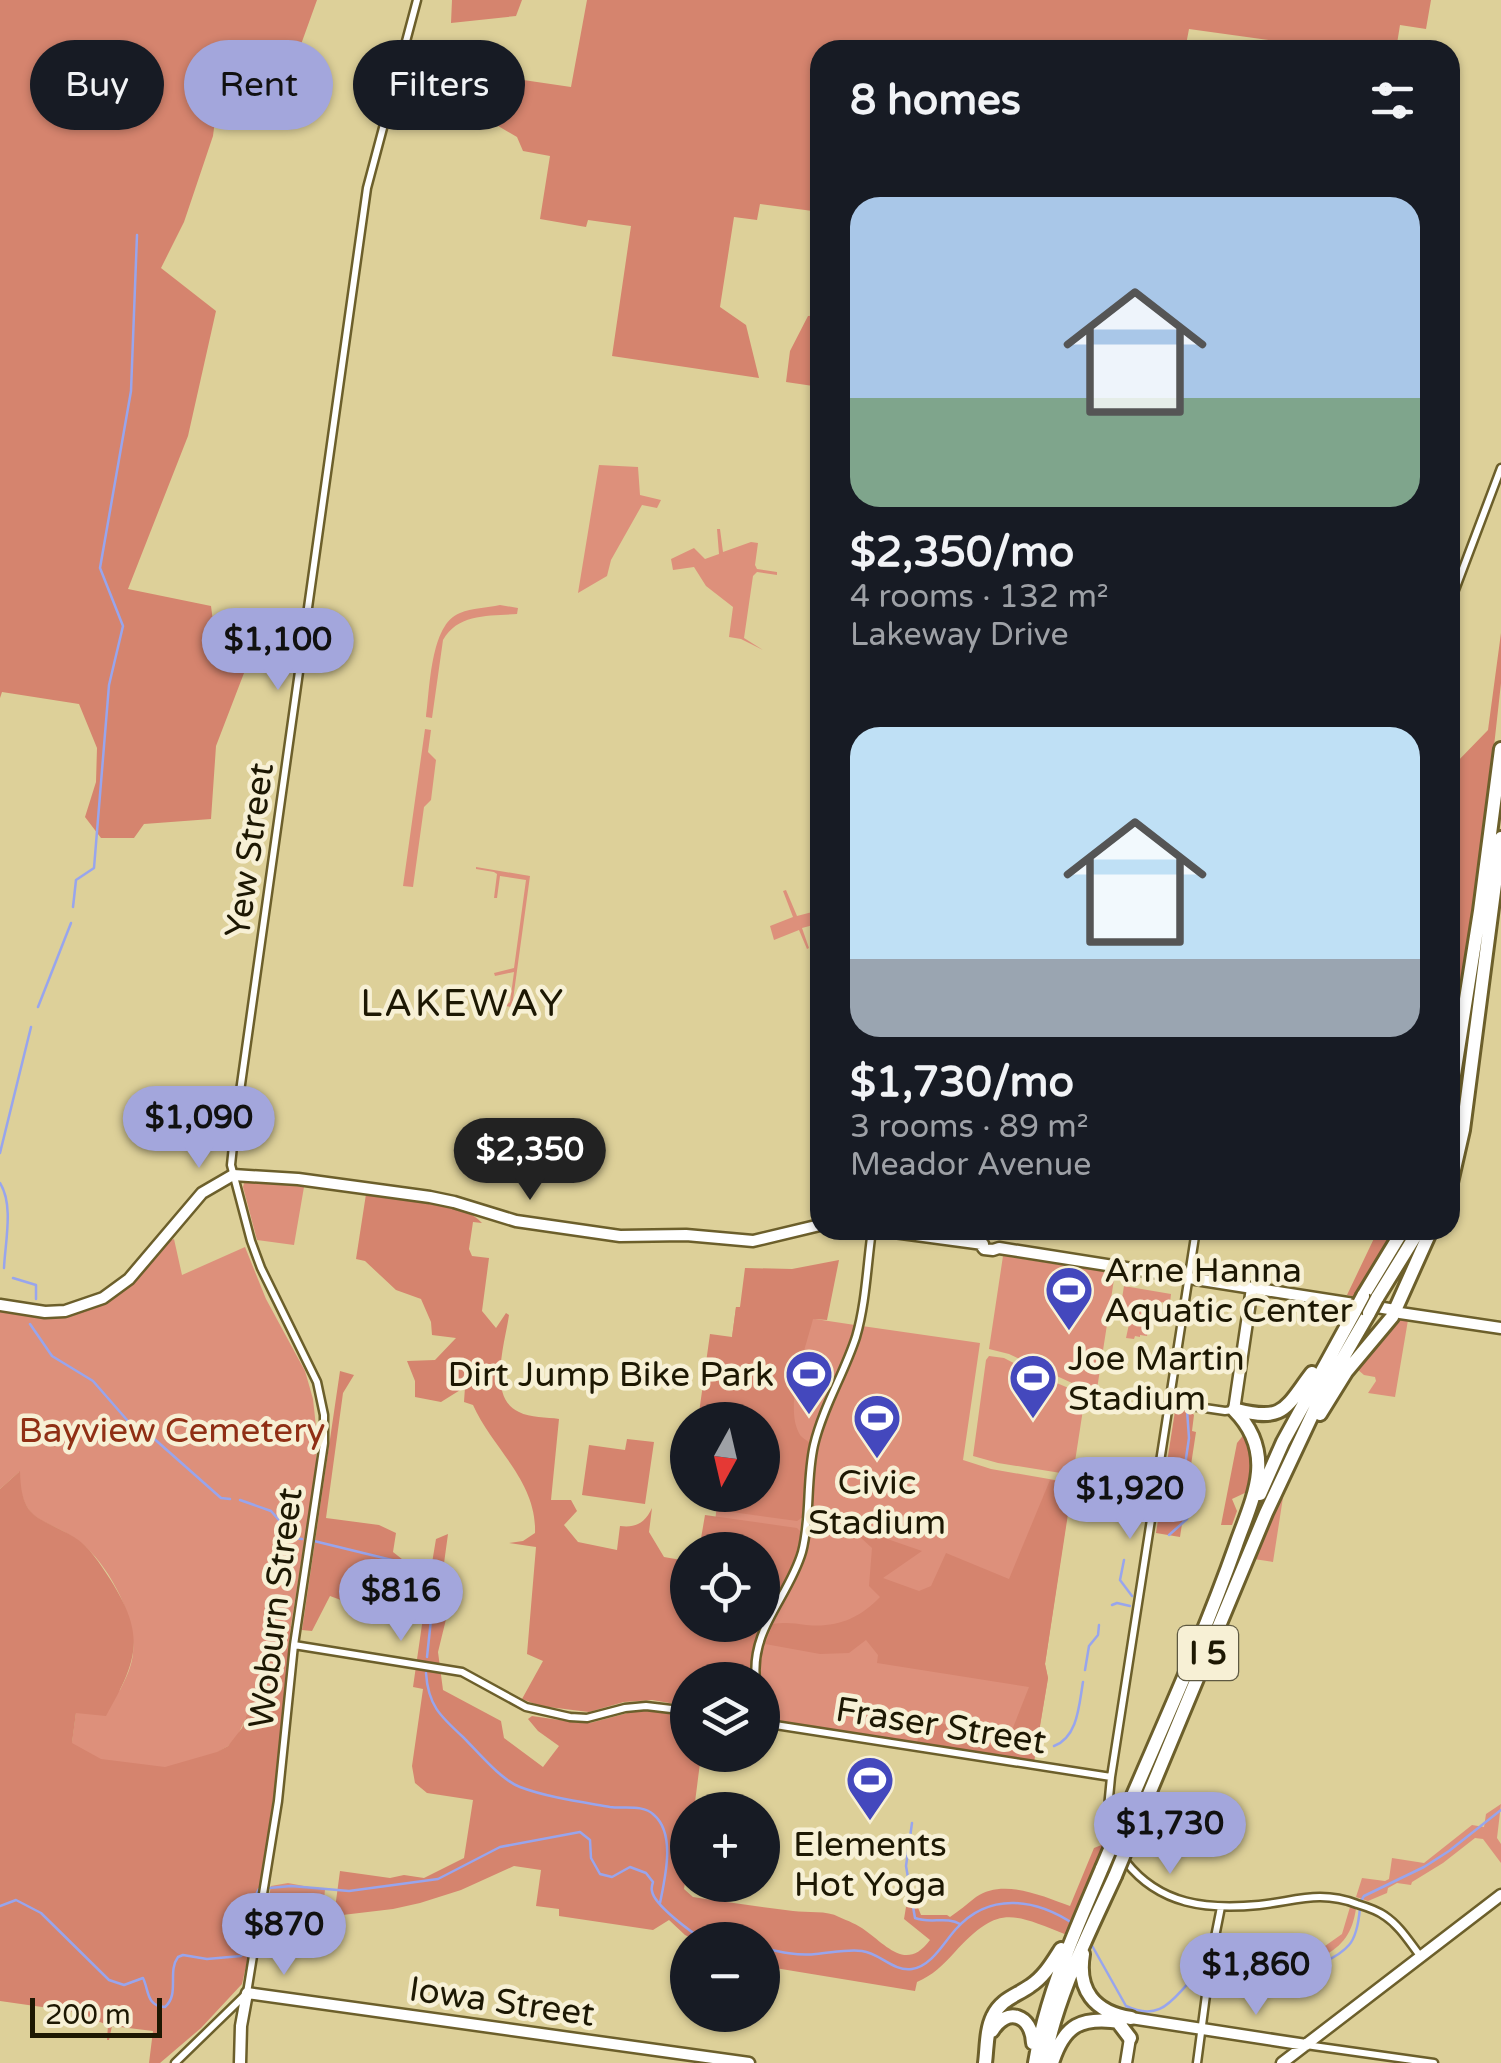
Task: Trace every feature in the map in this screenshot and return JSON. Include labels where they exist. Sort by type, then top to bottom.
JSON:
[{"type":"highway","points":[[1460,1037],[1501,748]]},
{"type":"highway","points":[[1460,1146],[1501,838]]},
{"type":"highway","points":[[1460,1121],[1472,1054]]},
{"type":"highway","name":"I 5","points":[[1108,1872],[1134,1830],[1258,1530],[1397,1240]]},
{"type":"highway","name":"I 5","points":[[1072,1953],[1087,1935],[1090,1914],[1126,1814],[1283,1442],[1340,1335],[1411,1240]]},
{"type":"highway","points":[[1283,1476],[1346,1372],[1395,1310],[1426,1240]]},
{"type":"highway","points":[[1234,1410],[1266,1416],[1284,1409],[1340,1335]]},
{"type":"highway","points":[[1229,1565],[1258,1469],[1251,1432],[1234,1410]]},
{"type":"highway","points":[[1034,2063],[1046,2005],[1090,1914]]},
{"type":"highway","points":[[1072,1953],[1090,1997],[1126,2021],[1130,2038]]},
{"type":"highway","points":[[986,2063],[989,2026],[996,2010],[1072,1953]]},
{"type":"highway","points":[[1044,2063],[1072,1953]]},
{"type":"highway","points":[[988,2043],[993,2029],[1002,2020],[1020,2018],[1033,2032],[1034,2063]]},
{"type":"highway","points":[[1052,2063],[1061,2040],[1072,2028],[1090,2020],[1126,2021]]},
{"type":"main road","points":[[0,1305],[65,1311],[102,1298],[129,1279],[202,1192],[233,1174],[430,1197],[516,1221],[625,1236],[684,1235],[753,1241],[810,1227]]},
{"type":"main road","points":[[942,1240],[1395,1310],[1403,1308],[1498,1326]]},
{"type":"main road","points":[[1234,1410],[1252,1288]]},
{"type":"main road","points":[[1248,1316],[1256,1302],[1278,1292]]},
{"type":"main road","points":[[1280,2063],[1501,1895]]},
{"type":"main road","name":"Woburn Street","points":[[240,2063],[247,1993]]},
{"type":"main road","name":"Iowa Street","points":[[247,1993],[749,2063]]},
{"type":"main road","points":[[1126,2021],[1306,2045]]},
{"type":"main road","points":[[1126,2063],[1130,2038]]},
{"type":"main road","points":[[1272,2040],[1280,2052],[1280,2063]]},
{"type":"street","name":"Yew Street","points":[[233,1174],[235,1127],[367,188],[417,0]]},
{"type":"street","points":[[1460,577],[1501,468]]},
{"type":"street","name":"Woburn Street","points":[[233,1174],[256,1257],[314,1374],[324,1415],[322,1461],[294,1646],[282,1774],[247,1993]]},
{"type":"street","points":[[755,1662],[760,1636],[802,1550],[815,1440],[856,1335],[874,1240]]},
{"type":"street","points":[[1112,1833],[1108,1808],[1111,1777],[1195,1240]]},
{"type":"street","points":[[1171,1403],[1234,1410]]},
{"type":"street","points":[[294,1646],[462,1672],[526,1706],[570,1718],[596,1717],[636,1706],[670,1708]]},
{"type":"street","name":"Fraser Street","points":[[780,1726],[1111,1777]]},
{"type":"street","points":[[1126,1862],[1143,1882],[1160,1893],[1190,1902],[1221,1906],[1263,1904],[1312,1896],[1352,1902],[1395,1924],[1421,1957]]},
{"type":"street","points":[[1197,2063],[1221,1906]]},
{"type":"street","points":[[175,2063],[247,1993]]},
{"type":"street","points":[[1306,2045],[1434,2063]]},
{"type":"green space","points":[[599,465],[638,467],[640,495],[661,500],[657,508],[642,505],[611,560],[607,576],[578,593]]},
{"type":"green space","points":[[717,529],[723,552],[758,543],[757,569],[777,572],[757,572],[753,576],[744,638],[763,650],[729,637],[733,607],[706,586],[694,567],[673,570],[671,559],[694,548],[705,559],[719,554]]},
{"type":"green space","points":[[500,605],[518,608],[517,614],[466,620],[443,640],[432,718],[426,717],[433,659],[443,630],[460,613]]},
{"type":"green space","points":[[425,729],[431,730],[428,752],[436,760],[431,800],[424,807],[413,887],[403,886]]},
{"type":"green space","points":[[476,867],[530,876],[512,1007],[505,1006],[510,1002],[514,972],[495,976],[494,973],[514,968],[526,880],[500,876],[494,898],[497,874]]},
{"type":"green space","points":[[786,890],[797,916],[810,913],[810,926],[802,928],[807,949],[799,930],[774,940],[770,926],[793,917],[783,891]]},
{"type":"green space","points":[[252,1180],[304,1187],[294,1245],[257,1240],[243,1187]]},
{"type":"green space","name":"Bayview Cemetery","points":[[174,1239],[182,1275],[245,1247],[266,1299],[305,1371],[317,1436],[316,1467],[291,1626],[279,1624],[237,1737],[168,1782],[0,1737],[72,1742],[76,1712],[120,1690],[131,1663],[133,1639],[119,1593],[91,1552],[31,1512],[21,1490],[19,1472],[0,1489],[0,1310],[28,1316],[71,1316],[114,1298],[135,1282],[168,1241]]},
{"type":"green space","points":[[1003,1256],[1115,1273],[1097,1389],[1085,1389],[1009,1354],[989,1349]]},
{"type":"green space","points":[[1124,1286],[1171,1294],[1170,1303],[1159,1302],[1158,1307],[1152,1307],[1147,1336],[1126,1338],[1131,1315],[1120,1311]]},
{"type":"green space","points":[[736,1307],[855,1325],[811,1444],[799,1552],[780,1588],[780,1532],[714,1532],[716,1512],[780,1512],[780,1402],[723,1402]]},
{"type":"green space","points":[[1401,1319],[1408,1320],[1395,1397],[1368,1393],[1375,1377],[1357,1369]]},
{"type":"green space","points":[[862,1326],[980,1343],[963,1460],[991,1469],[1072,1483],[1034,1762],[780,1721],[780,1662],[759,1660],[763,1642],[780,1642],[780,1607],[806,1550],[812,1475],[829,1407]]},
{"type":"green space","name":"Joe Martin Stadium","points":[[989,1356],[1004,1358],[1083,1397],[1074,1468],[1067,1474],[973,1456]]},
{"type":"green space","points":[[1284,1491],[1273,1562],[1254,1559]]},
{"type":"green space","points":[[1501,1804],[1497,1838],[1501,1844],[1501,1863],[1483,1839],[1475,1838],[1411,1885],[1397,1883],[1387,1893],[1368,1901],[1356,1897],[1362,1878],[1389,1879],[1392,1858],[1424,1863],[1472,1825],[1484,1827],[1486,1814]]},
{"type":"green space","points":[[288,1883],[325,1890],[323,1909],[268,1902],[271,1886]]},
{"type":"green space","points":[[1350,1907],[1356,1909],[1346,1938],[1309,1964],[1296,1967],[1263,1960],[1216,1965],[1217,1959],[1230,1959],[1249,1951],[1308,1958],[1342,1934]]},
{"type":"shaded area","points":[[0,0],[317,0],[303,40],[184,40],[184,130],[214,130],[184,222],[161,268],[216,311],[188,436],[128,589],[211,606],[217,651],[249,660],[216,746],[211,819],[144,824],[134,838],[101,838],[85,817],[96,782],[97,748],[79,704],[2,692],[0,698]]},
{"type":"shaded area","points":[[452,0],[522,0],[516,16],[451,23]]},
{"type":"shaded area","points":[[587,0],[1431,0],[1426,29],[1400,25],[1398,40],[1268,40],[1189,29],[1187,40],[810,40],[810,211],[760,204],[757,220],[734,217],[720,307],[746,325],[759,378],[612,356],[631,226],[588,220],[586,227],[540,219],[550,156],[523,151],[517,137],[505,130],[525,130],[525,80],[571,87]]},
{"type":"shaded area","points":[[808,316],[810,386],[786,382],[790,351]]},
{"type":"shaded area","points":[[1501,633],[1501,683],[1479,882],[1460,1001],[1460,759],[1488,730]]},
{"type":"shaded area","points":[[366,1194],[445,1205],[482,1223],[473,1222],[469,1249],[472,1256],[489,1258],[482,1311],[496,1328],[506,1313],[509,1315],[500,1369],[503,1395],[509,1405],[523,1414],[559,1419],[551,1500],[571,1500],[577,1511],[564,1525],[578,1542],[617,1550],[620,1526],[639,1523],[652,1508],[649,1532],[664,1557],[670,1558],[670,1642],[755,1642],[752,1662],[670,1662],[670,1703],[624,1702],[589,1712],[540,1706],[522,1699],[543,1661],[527,1654],[536,1547],[509,1543],[523,1541],[535,1533],[529,1497],[473,1405],[464,1402],[465,1387],[441,1402],[415,1397],[415,1381],[407,1361],[435,1360],[456,1338],[432,1335],[421,1299],[396,1290],[365,1261],[356,1259]]},
{"type":"shaded area","points":[[1373,1240],[1388,1240],[1357,1297],[1347,1295]]},
{"type":"shaded area","points":[[839,1260],[827,1320],[813,1319],[795,1392],[795,1421],[800,1435],[811,1444],[803,1517],[797,1521],[732,1512],[780,1512],[780,1402],[701,1402],[710,1334],[732,1337],[745,1268],[792,1269]]},
{"type":"shaded area","points":[[340,1371],[354,1375],[343,1393],[326,1518],[379,1525],[396,1533],[393,1552],[412,1567],[431,1569],[436,1539],[448,1534],[442,1578],[450,1579],[448,1611],[438,1652],[443,1690],[501,1721],[504,1738],[543,1767],[559,1746],[538,1731],[528,1719],[532,1716],[590,1723],[639,1710],[670,1713],[670,1772],[699,1772],[696,1792],[670,1792],[670,1902],[730,1902],[834,1915],[859,1926],[898,1953],[913,1954],[930,1940],[904,1919],[906,1907],[917,1905],[921,1915],[950,1917],[976,1897],[998,1889],[1035,1894],[1070,1906],[1094,1848],[1104,1844],[1067,1935],[1018,1918],[994,1920],[937,1970],[917,1982],[915,1991],[780,1969],[780,1922],[669,1920],[653,1930],[559,1916],[559,1909],[536,1906],[541,1870],[514,1866],[420,1903],[334,1916],[340,1871],[424,1878],[464,1858],[473,1800],[427,1793],[415,1783],[412,1766],[423,1689],[413,1687],[427,1590],[404,1586],[365,1609],[330,1596],[312,1631],[302,1630]]},
{"type":"shaded area","points":[[1178,1409],[1194,1415],[1192,1431],[1196,1432],[1180,1537],[1156,1533]]},
{"type":"shaded area","points":[[1245,1433],[1251,1462],[1249,1491],[1232,1499],[1237,1511],[1232,1525],[1221,1525],[1237,1443]]},
{"type":"shaded area","points":[[627,1439],[654,1442],[645,1504],[582,1495],[589,1445],[625,1450]]},
{"type":"shaded area","points":[[20,1471],[28,1508],[90,1551],[121,1599],[133,1632],[131,1663],[106,1716],[76,1713],[72,1743],[101,1759],[165,1767],[217,1752],[228,1746],[242,1728],[279,1624],[291,1626],[277,1774],[242,1984],[201,2028],[160,2063],[149,2063],[153,2031],[112,2026],[107,2040],[108,2025],[70,2011],[0,2001],[0,1489]]},
{"type":"shaded area","points":[[1050,1480],[1069,1483],[1072,1488],[1034,1761],[917,1743],[919,1734],[930,1722],[962,1727],[981,1743],[1005,1748],[1029,1687],[877,1663],[878,1655],[866,1640],[849,1653],[820,1654],[765,1644],[780,1642],[780,1624],[837,1623],[864,1611],[880,1597],[869,1586],[872,1548],[846,1524],[818,1520],[819,1514],[846,1515],[870,1533],[922,1551],[883,1578],[919,1591],[931,1586],[946,1553],[1009,1579]]},
{"type":"shaded area","points":[[705,1515],[797,1528],[802,1533],[795,1561],[780,1589],[780,1532],[702,1532]]},
{"type":"waterway","points":[[73,907],[76,880],[94,868],[109,685],[123,626],[100,568],[131,391],[137,235]]},
{"type":"waterway","points":[[38,1007],[71,923]]},
{"type":"waterway","points":[[0,1153],[31,1027]]},
{"type":"waterway","points":[[0,1183],[8,1213],[4,1268]]},
{"type":"waterway","points":[[13,1278],[36,1285],[36,1299]]},
{"type":"waterway","points":[[30,1324],[52,1356],[93,1381],[127,1420]]},
{"type":"waterway","points":[[1169,1535],[1187,1519],[1187,1410]]},
{"type":"waterway","points":[[142,1428],[221,1498],[230,1499]]},
{"type":"waterway","points":[[240,1500],[271,1511],[295,1538],[302,1539]]},
{"type":"waterway","points":[[314,1541],[400,1562],[435,1582],[427,1657]]},
{"type":"waterway","points":[[1124,1560],[1120,1580],[1132,1596]]},
{"type":"waterway","points":[[1112,1605],[1130,1606]]},
{"type":"waterway","points":[[1085,1670],[1089,1646],[1098,1635],[1099,1625]]},
{"type":"waterway","points":[[426,1673],[429,1694],[442,1716],[513,1783],[530,1791],[610,1807],[639,1808],[654,1815],[661,1823],[667,1845],[660,1903]]},
{"type":"waterway","points":[[1054,1746],[1073,1728],[1083,1682]]},
{"type":"waterway","points":[[1361,1901],[1449,1851],[1501,1810]]},
{"type":"waterway","points":[[912,1823],[906,1866],[915,1918],[960,1924]]},
{"type":"waterway","points":[[0,1906],[16,1900],[41,1913],[109,1980],[124,1985],[143,1978],[151,2001],[165,2007],[172,1996],[173,1969],[178,1957],[241,1956],[246,1949],[259,1889],[291,1886],[349,1891],[438,1879],[500,1847],[580,1832],[590,1840],[591,1858],[600,1874],[612,1877],[630,1867],[646,1873],[653,1882],[654,1897],[679,1922]]},
{"type":"waterway","points":[[780,1952],[862,1951],[899,1968],[912,1969],[932,1958],[969,1917],[999,1904],[1045,1909],[1075,1925]]},
{"type":"waterway","points":[[1090,1942],[1126,2006],[1154,2011],[1211,1969],[1265,1962],[1294,1971],[1323,1962],[1352,1941],[1360,1908]]},
{"type":"place","name":"Arne Hanna Aquatic Center","points":[[1069,1332]]},
{"type":"place","name":"Dirt Jump Bike Park","points":[[809,1416]]},
{"type":"place","name":"Joe Martin Stadium","points":[[1033,1420]]},
{"type":"place","name":"Civic Stadium","points":[[877,1460]]},
{"type":"place","name":"Elements Hot Yoga","points":[[870,1822]]},
{"type":"district","name":"LAKEWAY","points":[[463,1003]]}]
